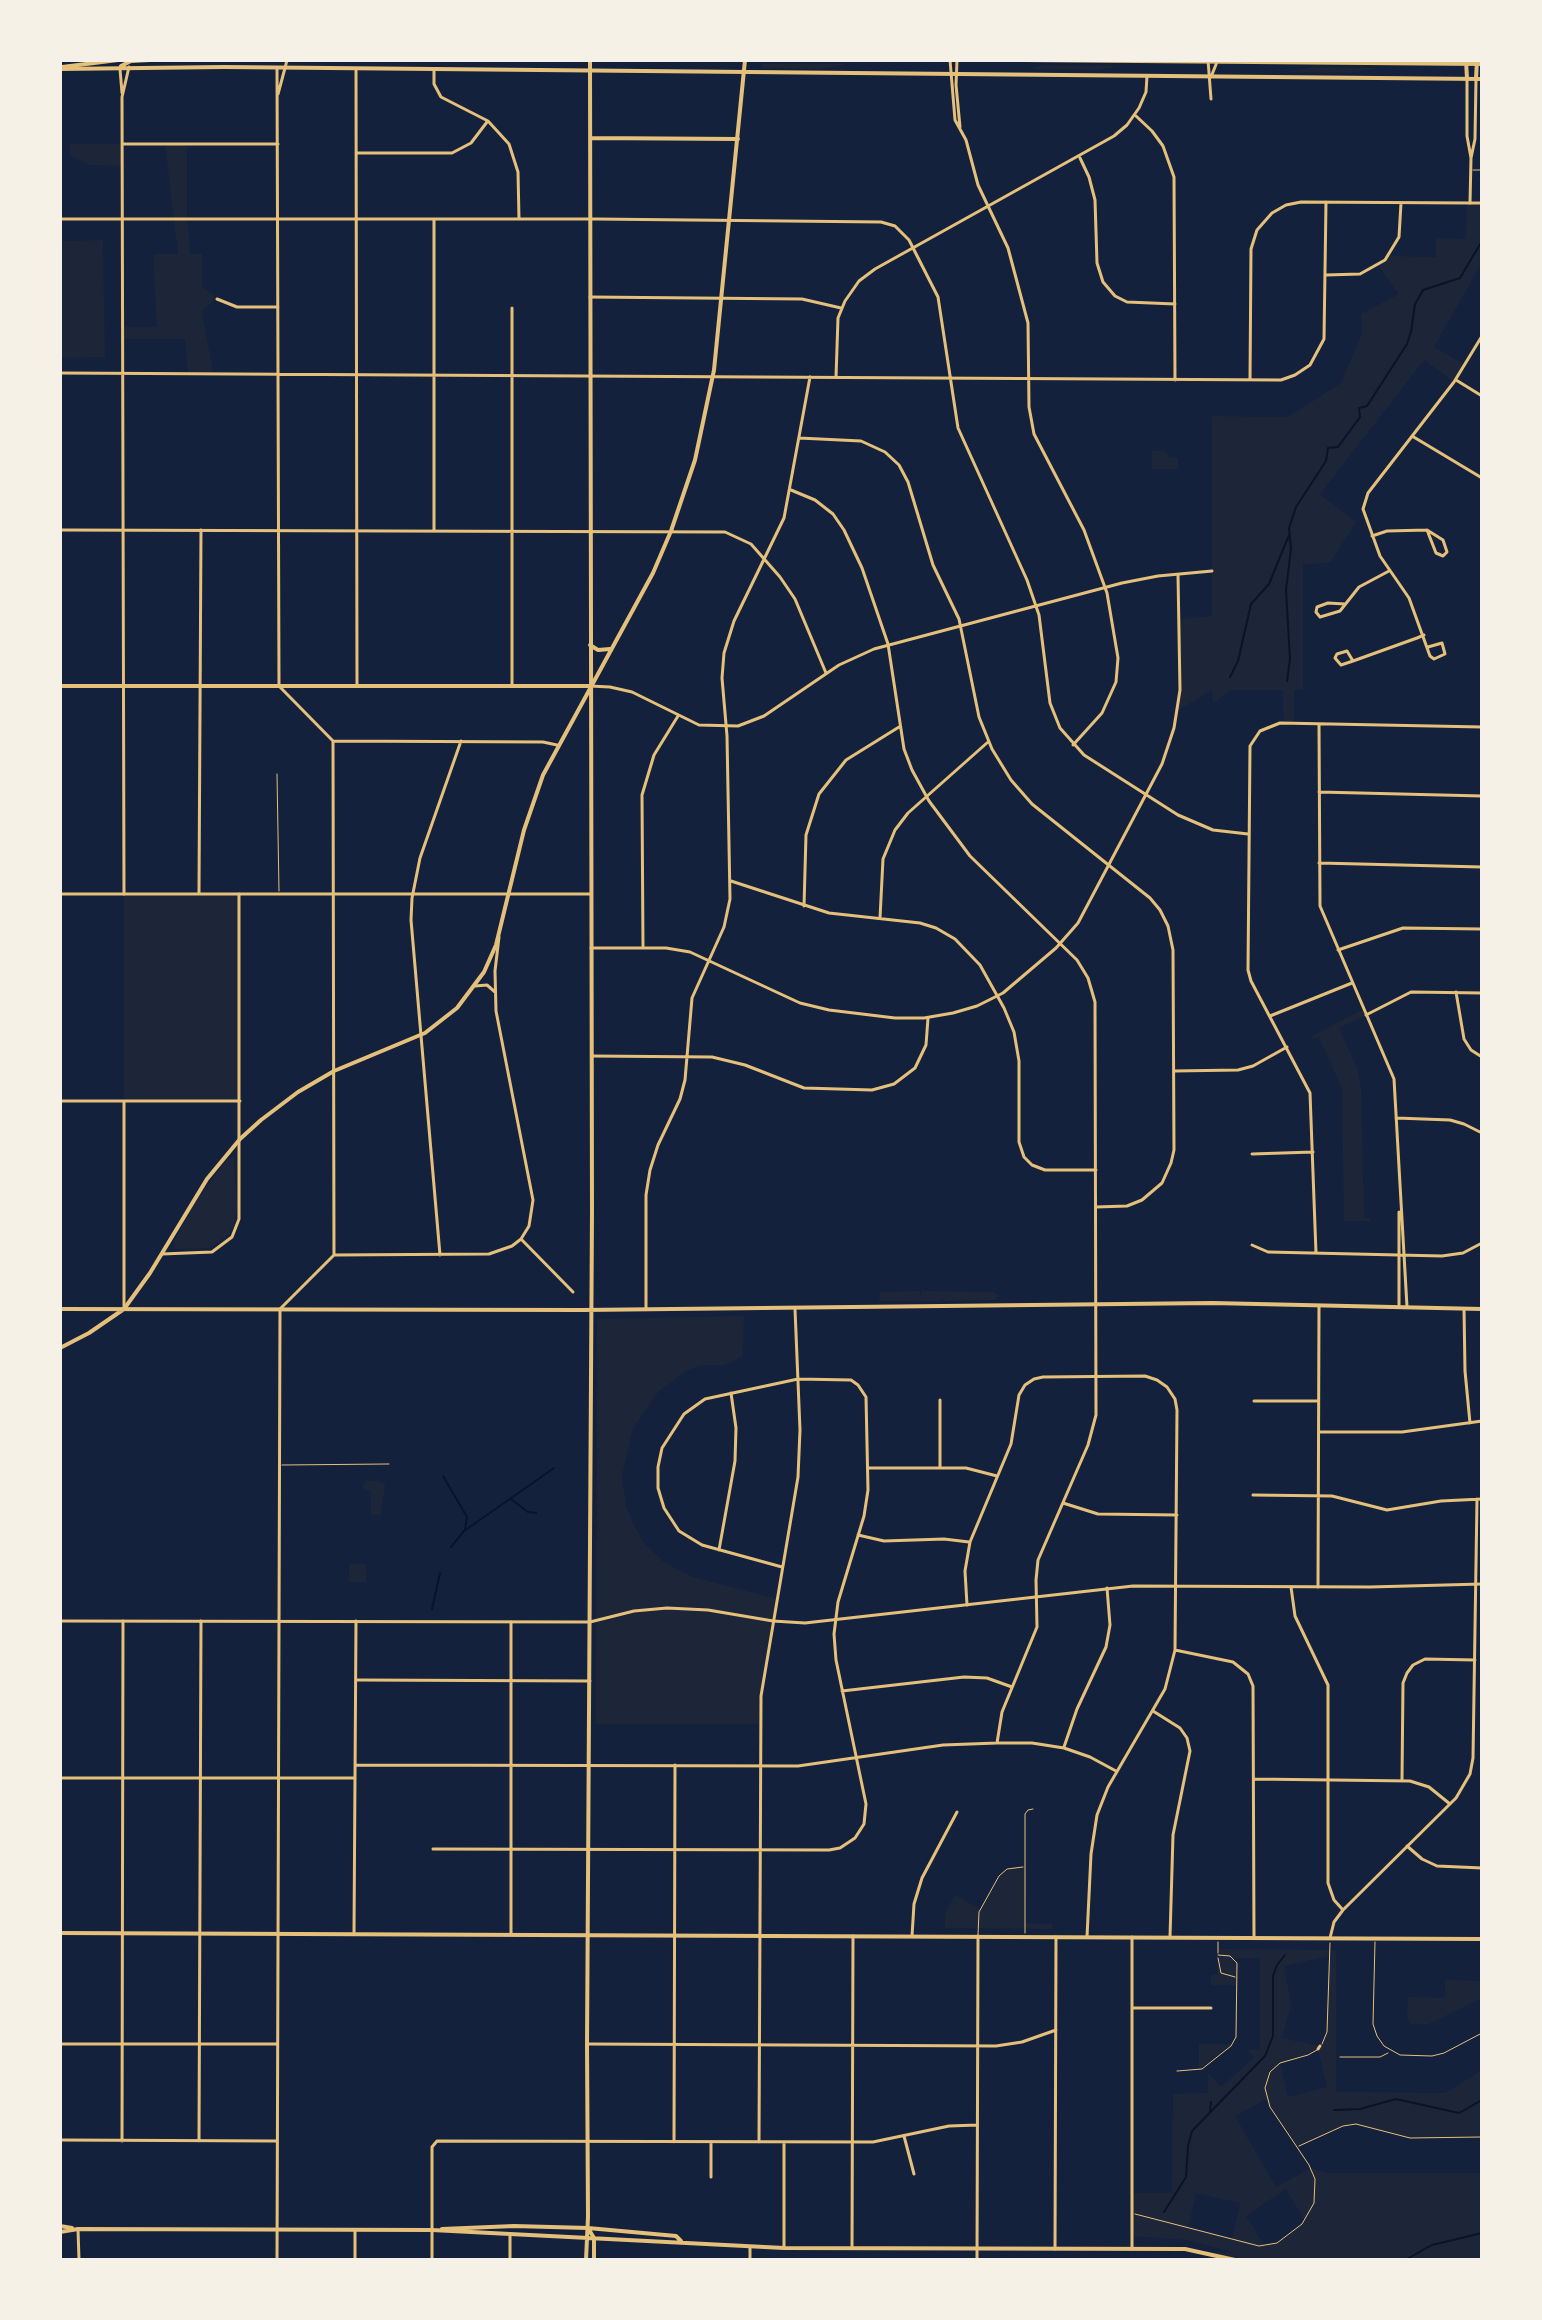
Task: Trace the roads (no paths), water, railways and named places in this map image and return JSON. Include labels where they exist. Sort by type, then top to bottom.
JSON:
[{"type":"main road","points":[[60,69],[70,64],[118,60]]},
{"type":"main road","points":[[120,67],[127,61],[150,60]]},
{"type":"main road","points":[[482,60],[781,60]]},
{"type":"main road","points":[[586,2260],[589,2141],[592,1056],[590,60]]},
{"type":"main road","points":[[60,1348],[124,1309],[207,1179],[240,1139],[288,1098],[334,1071],[420,1037],[452,1013],[475,986],[490,960],[527,819],[557,745],[648,583],[671,531],[695,460],[713,376],[745,60]]},
{"type":"main road","points":[[60,69],[590,69],[1479,79],[1478,63],[1466,62],[1024,60]]},
{"type":"main road","points":[[1466,62],[1467,79]]},
{"type":"main road","points":[[590,138],[738,139]]},
{"type":"main road","points":[[590,645],[598,650],[611,649]]},
{"type":"main road","points":[[60,686],[590,686]]},
{"type":"main road","points":[[60,1309],[646,1309],[1096,1304],[1482,1309]]},
{"type":"main road","points":[[60,1933],[1482,1939]]},
{"type":"main road","points":[[60,2229],[432,2230],[514,2226],[588,2228],[676,2236],[681,2241]]},
{"type":"main road","points":[[588,2228],[594,2238],[594,2260]]},
{"type":"main road","points":[[432,2230],[784,2248],[1192,2250],[1235,2260]]},
{"type":"street","points":[[277,2260],[280,1309],[334,1255],[333,741],[279,686],[277,68],[280,60]]},
{"type":"street","points":[[278,94],[287,60]]},
{"type":"street","points":[[950,60],[954,115],[969,148],[976,180],[1011,258],[1028,323],[1029,412],[1034,434],[1084,530],[1106,587],[1117,653],[1117,677],[1111,698],[1102,713],[1073,745]]},
{"type":"street","points":[[953,73],[957,60]]},
{"type":"street","points":[[1208,61],[1211,99]]},
{"type":"street","points":[[1211,77],[1217,61]]},
{"type":"street","points":[[120,67],[124,894]]},
{"type":"street","points":[[122,97],[129,67]]},
{"type":"street","points":[[434,69],[435,88],[441,97],[488,121],[506,140],[516,162],[519,219]]},
{"type":"street","points":[[356,70],[357,686]]},
{"type":"street","points":[[836,377],[836,327],[841,308],[863,278],[1119,132],[1135,116],[1144,99],[1147,76]]},
{"type":"street","points":[[1467,79],[1468,149],[1471,158]]},
{"type":"street","points":[[1470,203],[1479,79]]},
{"type":"street","points":[[1135,116],[1158,138],[1173,171],[1175,380]]},
{"type":"street","points":[[356,153],[452,153],[471,143],[488,121]]},
{"type":"street","points":[[122,144],[278,144]]},
{"type":"street","points":[[1080,157],[1094,194],[1097,263],[1103,282],[1115,296],[1127,302],[1175,304]]},
{"type":"street","points":[[60,373],[1175,380],[1291,377],[1315,358],[1325,335],[1326,202]]},
{"type":"street","points":[[1250,380],[1250,253],[1255,234],[1266,218],[1282,207],[1297,203],[1482,203]]},
{"type":"street","points":[[1326,275],[1360,274],[1385,260],[1399,237],[1401,203]]},
{"type":"street","points":[[60,219],[590,219],[885,223],[901,230],[930,277],[940,305],[957,421],[963,442],[1020,563],[1036,606],[1051,709],[1060,728],[1084,755],[1198,825],[1248,834]]},
{"type":"street","points":[[434,219],[434,531]]},
{"type":"street","points":[[590,297],[802,299],[841,308]]},
{"type":"street","points":[[217,299],[237,307],[278,307]]},
{"type":"street","points":[[512,308],[512,686]]},
{"type":"street","points":[[1428,647],[1442,643],[1445,654],[1434,659],[1428,647],[1408,594],[1389,571],[1363,509],[1368,493],[1456,380],[1482,336]]},
{"type":"street","points":[[646,1309],[647,1185],[658,1145],[680,1099],[690,1007],[730,905],[722,678],[725,648],[734,621],[784,518],[810,377]]},
{"type":"street","points":[[1456,380],[1482,396]]},
{"type":"street","points":[[1412,436],[1482,478]]},
{"type":"street","points":[[799,438],[861,441],[885,452],[899,465],[908,482],[930,557],[961,625],[977,711],[988,742],[1011,780],[1032,804],[1155,903],[1171,932],[1174,1150],[1166,1176],[1153,1192],[1121,1207],[1096,1207]]},
{"type":"street","points":[[791,490],[819,502],[839,522],[866,577],[888,644],[899,727],[909,763],[927,797],[970,856],[1083,969],[1095,1002],[1096,1377],[1093,1430],[1038,1560],[1035,1636],[999,1721],[997,1743]]},
{"type":"street","points":[[60,530],[671,531],[733,534],[751,544],[795,599],[826,673]]},
{"type":"street","points":[[199,894],[198,812],[202,789],[201,530]]},
{"type":"street","points":[[1372,536],[1391,531],[1427,530],[1443,540],[1447,552],[1443,556],[1436,553],[1427,530]]},
{"type":"street","points":[[590,686],[632,692],[699,725],[726,727],[744,724],[764,716],[859,654],[888,644],[1145,578],[1212,571]]},
{"type":"street","points":[[1345,604],[1318,606],[1316,614],[1325,617],[1340,611],[1359,587],[1389,571]]},
{"type":"street","points":[[591,948],[683,950],[708,958],[807,1005],[895,1018],[928,1018],[965,1009],[997,996],[1019,981],[1060,943],[1082,917],[1165,756],[1178,708],[1181,669],[1178,574]]},
{"type":"street","points":[[1353,661],[1424,635]]},
{"type":"street","points":[[643,948],[642,795],[654,755],[678,716]]},
{"type":"street","points":[[1316,1253],[1310,1093],[1248,970],[1248,753],[1252,741],[1262,729],[1280,723],[1482,727]]},
{"type":"street","points":[[1319,724],[1320,910],[1393,1076],[1399,1208],[1399,1307]]},
{"type":"street","points":[[804,906],[806,835],[819,794],[846,760],[899,727]]},
{"type":"street","points":[[333,741],[543,742],[557,745]]},
{"type":"street","points":[[440,1255],[411,936],[413,894],[422,850],[461,741]]},
{"type":"street","points":[[880,918],[881,870],[886,849],[901,821],[988,742]]},
{"type":"street","points":[[1319,792],[1482,796]]},
{"type":"street","points":[[1319,863],[1482,867]]},
{"type":"street","points":[[731,881],[840,915],[920,923],[947,933],[975,958],[1012,1026],[1018,1053],[1019,1139],[1023,1155],[1032,1165],[1045,1170],[1096,1170]]},
{"type":"street","points":[[60,894],[591,894]]},
{"type":"street","points":[[161,1254],[206,1254],[218,1249],[232,1237],[240,1215],[239,894]]},
{"type":"street","points":[[1338,950],[1403,928],[1482,929]]},
{"type":"street","points":[[334,1255],[489,1254],[505,1250],[521,1239],[531,1223],[534,1204],[499,1032],[495,992],[498,936]]},
{"type":"street","points":[[1270,1016],[1352,982]]},
{"type":"street","points":[[475,986],[487,985],[495,992]]},
{"type":"street","points":[[1366,1015],[1407,992],[1482,993]]},
{"type":"street","points":[[1456,992],[1464,1039],[1471,1050],[1482,1057]]},
{"type":"street","points":[[592,1056],[732,1061],[786,1083],[810,1089],[876,1090],[894,1084],[915,1068],[926,1045],[928,1018]]},
{"type":"street","points":[[1174,1071],[1238,1070],[1253,1066],[1287,1047]]},
{"type":"street","points":[[60,1101],[240,1101]]},
{"type":"street","points":[[124,1101],[124,1309]]},
{"type":"street","points":[[1396,1118],[1450,1120],[1482,1133]]},
{"type":"street","points":[[1252,1154],[1313,1152]]},
{"type":"street","points":[[1399,1208],[1403,1224],[1407,1307]]},
{"type":"street","points":[[521,1239],[573,1292]]},
{"type":"street","points":[[1252,1245],[1268,1252],[1454,1255],[1482,1243]]},
{"type":"street","points":[[1318,1587],[1319,1305]]},
{"type":"street","points":[[759,2142],[761,1696],[798,1477],[800,1430],[795,1307]]},
{"type":"street","points":[[1464,1309],[1470,1423]]},
{"type":"street","points":[[967,1605],[965,1571],[970,1542],[1013,1437],[1020,1393],[1025,1385],[1043,1377],[1151,1377],[1163,1383],[1171,1392],[1177,1410],[1175,1650],[1169,1677],[1153,1711],[1102,1801],[1094,1828],[1087,1937]]},
{"type":"street","points":[[433,1849],[829,1850],[848,1843],[860,1831],[866,1810],[834,1647],[834,1620],[867,1498],[867,1404],[862,1388],[855,1382],[844,1379],[798,1379],[705,1399],[684,1414],[666,1439],[658,1467],[661,1498],[673,1523],[693,1541],[782,1567]]},
{"type":"street","points":[[719,1550],[735,1461],[736,1428],[731,1393]]},
{"type":"street","points":[[940,1400],[940,1468]]},
{"type":"street","points":[[1254,1401],[1319,1401]]},
{"type":"street","points":[[1319,1432],[1402,1432],[1482,1421]]},
{"type":"street","points":[[868,1468],[975,1468],[997,1476]]},
{"type":"street","points":[[1253,1495],[1343,1497],[1387,1510],[1441,1501],[1479,1499],[1473,1758],[1470,1774],[1450,1804],[1343,1910],[1334,1922],[1330,1938]]},
{"type":"street","points":[[1063,1503],[1098,1514],[1177,1515]]},
{"type":"street","points":[[858,1535],[884,1541],[944,1539],[970,1542]]},
{"type":"street","points":[[60,1621],[590,1622],[634,1611],[667,1608],[708,1610],[805,1623],[1107,1588],[1482,1584]]},
{"type":"street","points":[[1291,1586],[1295,1616],[1328,1685],[1328,1883],[1334,1900],[1343,1910]]},
{"type":"street","points":[[1064,1748],[1077,1709],[1106,1647],[1110,1625],[1107,1588]]},
{"type":"street","points":[[122,2141],[123,1621]]},
{"type":"street","points":[[199,2141],[201,1621]]},
{"type":"street","points":[[354,1934],[356,1621]]},
{"type":"street","points":[[511,1622],[511,1934]]},
{"type":"street","points":[[1175,1650],[1227,1659],[1237,1664],[1248,1674],[1254,1692],[1254,1938]]},
{"type":"street","points":[[1402,1780],[1403,1683],[1407,1673],[1413,1665],[1425,1659],[1475,1660]]},
{"type":"street","points":[[842,1691],[964,1677],[987,1678],[1013,1687]]},
{"type":"street","points":[[356,1680],[590,1681]]},
{"type":"street","points":[[1153,1711],[1180,1728],[1187,1738],[1190,1751],[1173,1835],[1170,1937]]},
{"type":"street","points":[[1474,1722],[1482,1722]]},
{"type":"street","points":[[355,1765],[798,1766],[943,1745],[1032,1743],[1064,1748],[1090,1757],[1117,1772]]},
{"type":"street","points":[[674,2142],[675,1765]]},
{"type":"street","points":[[60,1778],[355,1778]]},
{"type":"street","points":[[1254,1779],[1402,1780],[1429,1787],[1450,1804]]},
{"type":"street","points":[[912,1936],[914,1904],[922,1878],[957,1812]]},
{"type":"street","points":[[1407,1846],[1422,1859],[1437,1866],[1482,1868]]},
{"type":"street","points":[[852,2248],[853,1936]]},
{"type":"street","points":[[977,2260],[978,1936]]},
{"type":"street","points":[[1055,2249],[1056,1937]]},
{"type":"street","points":[[1132,1937],[1132,2249]]},
{"type":"street","points":[[1132,2008],[1211,2008]]},
{"type":"street","points":[[587,2044],[978,2046],[1022,2042],[1056,2030]]},
{"type":"street","points":[[60,2044],[277,2044]]},
{"type":"street","points":[[432,2260],[434,2142],[884,2141],[935,2128],[977,2125]]},
{"type":"street","points":[[904,2136],[914,2174]]},
{"type":"street","points":[[60,2140],[277,2141]]},
{"type":"street","points":[[711,2142],[711,2177]]},
{"type":"street","points":[[784,2142],[784,2248]]},
{"type":"street","points":[[78,2229],[79,2260]]},
{"type":"street","points":[[355,2230],[355,2260]]},
{"type":"street","points":[[510,2235],[510,2260]]},
{"type":"street","points":[[750,2246],[750,2260]]},
{"type":"lane","points":[[1471,170],[1482,170]]},
{"type":"lane","points":[[277,774],[279,894]]},
{"type":"lane","points":[[279,1465],[389,1464]]},
{"type":"lane","points":[[1025,1937],[1025,1814],[1033,1809]]},
{"type":"lane","points":[[978,1936],[979,1912],[999,1876],[1011,1867],[1026,1867]]},
{"type":"lane","points":[[1218,1938],[1221,1973],[1227,1977],[1237,1977]]},
{"type":"lane","points":[[1132,2214],[1167,2220],[1259,2246],[1271,2245],[1302,2224],[1314,2203],[1315,2179],[1270,2107],[1265,2084],[1270,2072],[1280,2063],[1308,2055],[1319,2048],[1327,2032],[1330,1938]]},
{"type":"lane","points":[[1375,1938],[1373,2024],[1380,2042],[1390,2051],[1407,2056],[1438,2055],[1482,2033]]},
{"type":"lane","points":[[1177,2071],[1202,2069],[1234,2042],[1237,2033],[1235,1960],[1227,1955],[1218,1955]]},
{"type":"lane","points":[[1340,2057],[1380,2057],[1390,2051]]},
{"type":"lane","points":[[1297,2147],[1343,2126],[1356,2124],[1410,2138],[1482,2137]]},
{"type":"waterway","points":[[1287,681],[1290,659],[1286,590],[1291,549],[1289,528],[1296,507],[1326,461],[1328,448],[1338,447],[1360,417],[1359,408],[1367,406],[1407,344],[1415,304],[1423,290],[1460,278],[1482,241]]},
{"type":"waterway","points":[[1230,677],[1238,661],[1251,604],[1269,584],[1289,535]]},
{"type":"waterway","points":[[451,1547],[464,1531],[554,1468]]},
{"type":"waterway","points":[[443,1476],[467,1517],[465,1530]]},
{"type":"waterway","points":[[511,1499],[528,1512],[536,1513]]},
{"type":"waterway","points":[[432,1609],[440,1573]]},
{"type":"waterway","points":[[1164,2212],[1186,2177],[1192,2131],[1265,2056],[1273,2036],[1273,1976],[1285,1955]]},
{"type":"waterway","points":[[1334,2110],[1360,2109],[1396,2099],[1459,2113],[1482,2100]]},
{"type":"waterway","points":[[1210,2112],[1211,2102]]},
{"type":"waterway","points":[[1405,2260],[1432,2245],[1482,2233]]}]
